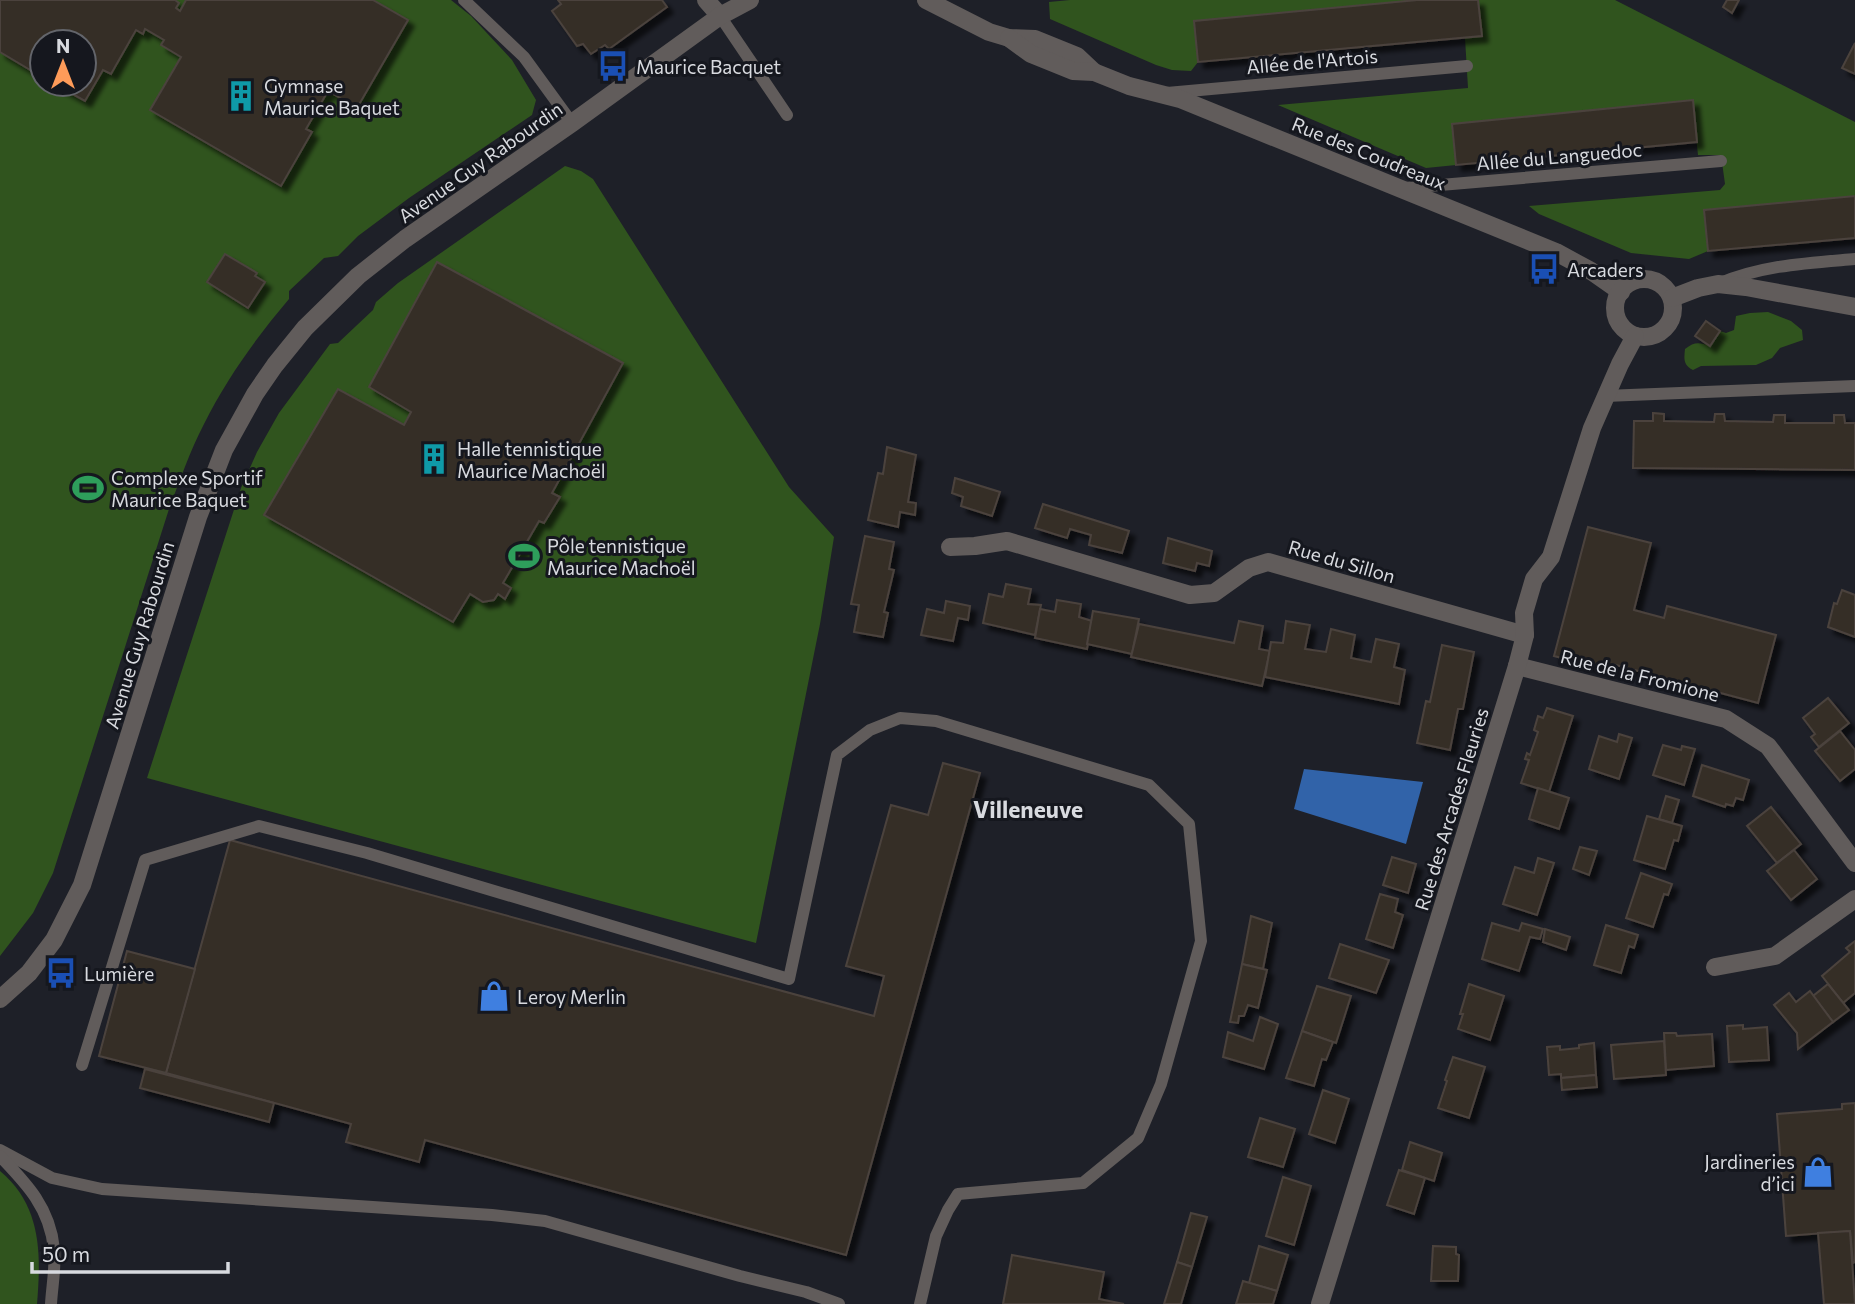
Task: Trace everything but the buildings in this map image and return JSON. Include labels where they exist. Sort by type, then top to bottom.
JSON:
[{"type":"street","points":[[706,0],[720,16]]},
{"type":"street","name":"Avenue Guy Rabourdin","points":[[0,999],[29,973],[54,940],[82,886],[198,517],[224,450],[255,394],[275,365],[305,328],[358,276],[405,239],[720,16],[750,0]]},
{"type":"street","name":"Rue des Coudreaux","points":[[926,0],[962,20],[1009,38],[1031,54],[1073,71],[1094,72],[1129,86],[1181,99],[1556,252],[1591,271],[1621,292]]},
{"type":"street","points":[[1644,279],[1661,285],[1672,298],[1672,316],[1662,332],[1644,337],[1635,336],[1621,326],[1617,317],[1615,309],[1621,292],[1627,285],[1644,279]]},
{"type":"street","points":[[1672,298],[1718,284],[1855,307]]},
{"type":"street","name":"Rue des Arcades Fleuries","points":[[1320,1304],[1517,666],[1525,635],[1524,613],[1534,579],[1551,557],[1592,428],[1635,336]]},
{"type":"street","name":"Rue du Sillon","points":[[950,547],[1007,541],[1190,595],[1214,593],[1249,568],[1268,562],[1525,635]]},
{"type":"street","name":"Rue de la Fromione","points":[[1517,666],[1726,719],[1768,746],[1855,863]]},
{"type":"street","points":[[1715,967],[1774,956],[1855,899]]},
{"type":"lane","points":[[464,0],[524,57],[572,123]]},
{"type":"lane","points":[[720,16],[787,116]]},
{"type":"lane","name":"Allée de l'Artois","points":[[1161,93],[1467,66]]},
{"type":"lane","name":"Allée du Languedoc","points":[[1400,188],[1721,161]]},
{"type":"lane","points":[[1718,284],[1737,275],[1769,268],[1855,259]]},
{"type":"lane","points":[[1605,396],[1855,386]]},
{"type":"lane","points":[[82,1065],[145,860],[259,827],[367,853],[789,979],[837,755],[870,730],[900,718],[936,721],[1149,785],[1189,824],[1201,941],[1161,1084],[1138,1139],[1083,1183],[958,1194],[936,1236],[919,1304]]},
{"type":"lane","points":[[0,1150],[52,1178],[102,1189],[492,1215],[545,1221],[806,1292],[839,1304]]},
{"type":"lane","points":[[0,1156],[30,1187],[50,1223],[55,1251],[51,1304]]},
{"type":"green space","name":"Complexe Sportif Maurice Baquet","points":[[0,0],[451,0],[471,16],[512,60],[536,100],[532,115],[409,198],[358,236],[338,256],[324,258],[289,291],[289,299],[232,375],[199,434],[169,509],[53,873],[33,913],[0,956]]},
{"type":"green space","points":[[1417,0],[1194,21],[1198,62],[1191,71],[1172,70],[1156,65],[1050,19],[1049,2]]},
{"type":"green space","points":[[1478,0],[1615,0],[1855,122],[1855,196],[1705,210],[1708,251],[1689,259],[1631,253],[1539,214],[1529,206],[1720,190],[1725,184],[1721,155],[1698,155],[1692,100],[1452,124],[1456,165],[1426,168],[1278,105],[1468,88],[1465,38],[1482,36]]},
{"type":"green space","name":"Pôle tennistique Maurice Machoël","points":[[565,166],[581,171],[593,179],[789,487],[834,537],[820,624],[756,943],[147,778],[241,488],[279,413],[330,344],[338,343],[373,310],[376,302],[398,283]]},
{"type":"green space","points":[[1768,312],[1791,321],[1802,330],[1803,340],[1780,348],[1772,358],[1756,365],[1701,366],[1693,370],[1686,364],[1685,349],[1697,343],[1710,346],[1720,331],[1726,333],[1734,330],[1736,316]]},
{"type":"green space","points":[[0,1171],[24,1200],[36,1232],[39,1267],[37,1304],[0,1304]]},
{"type":"water","points":[[1304,769],[1423,782],[1406,844],[1294,809]]},
{"type":"place","name":"Maurice Bacquet","points":[[613,66]]},
{"type":"place","name":"Gymnase Maurice Baquet","points":[[241,96]]},
{"type":"place","name":"Arcaders","points":[[1544,269]]},
{"type":"place","name":"Halle tennistique Maurice Machoël","points":[[434,459]]},
{"type":"place","name":"Complexe Sportif Maurice Baquet","points":[[88,488]]},
{"type":"place","name":"Pôle tennistique Maurice Machoël","points":[[524,556]]},
{"type":"place","name":"Lumière","points":[[61,973]]},
{"type":"place","name":"Leroy Merlin","points":[[494,996]]},
{"type":"place","name":"Jardineries d’ici","points":[[1818,1172]]},
{"type":"district","name":"Villeneuve","points":[[1028,809]]}]
